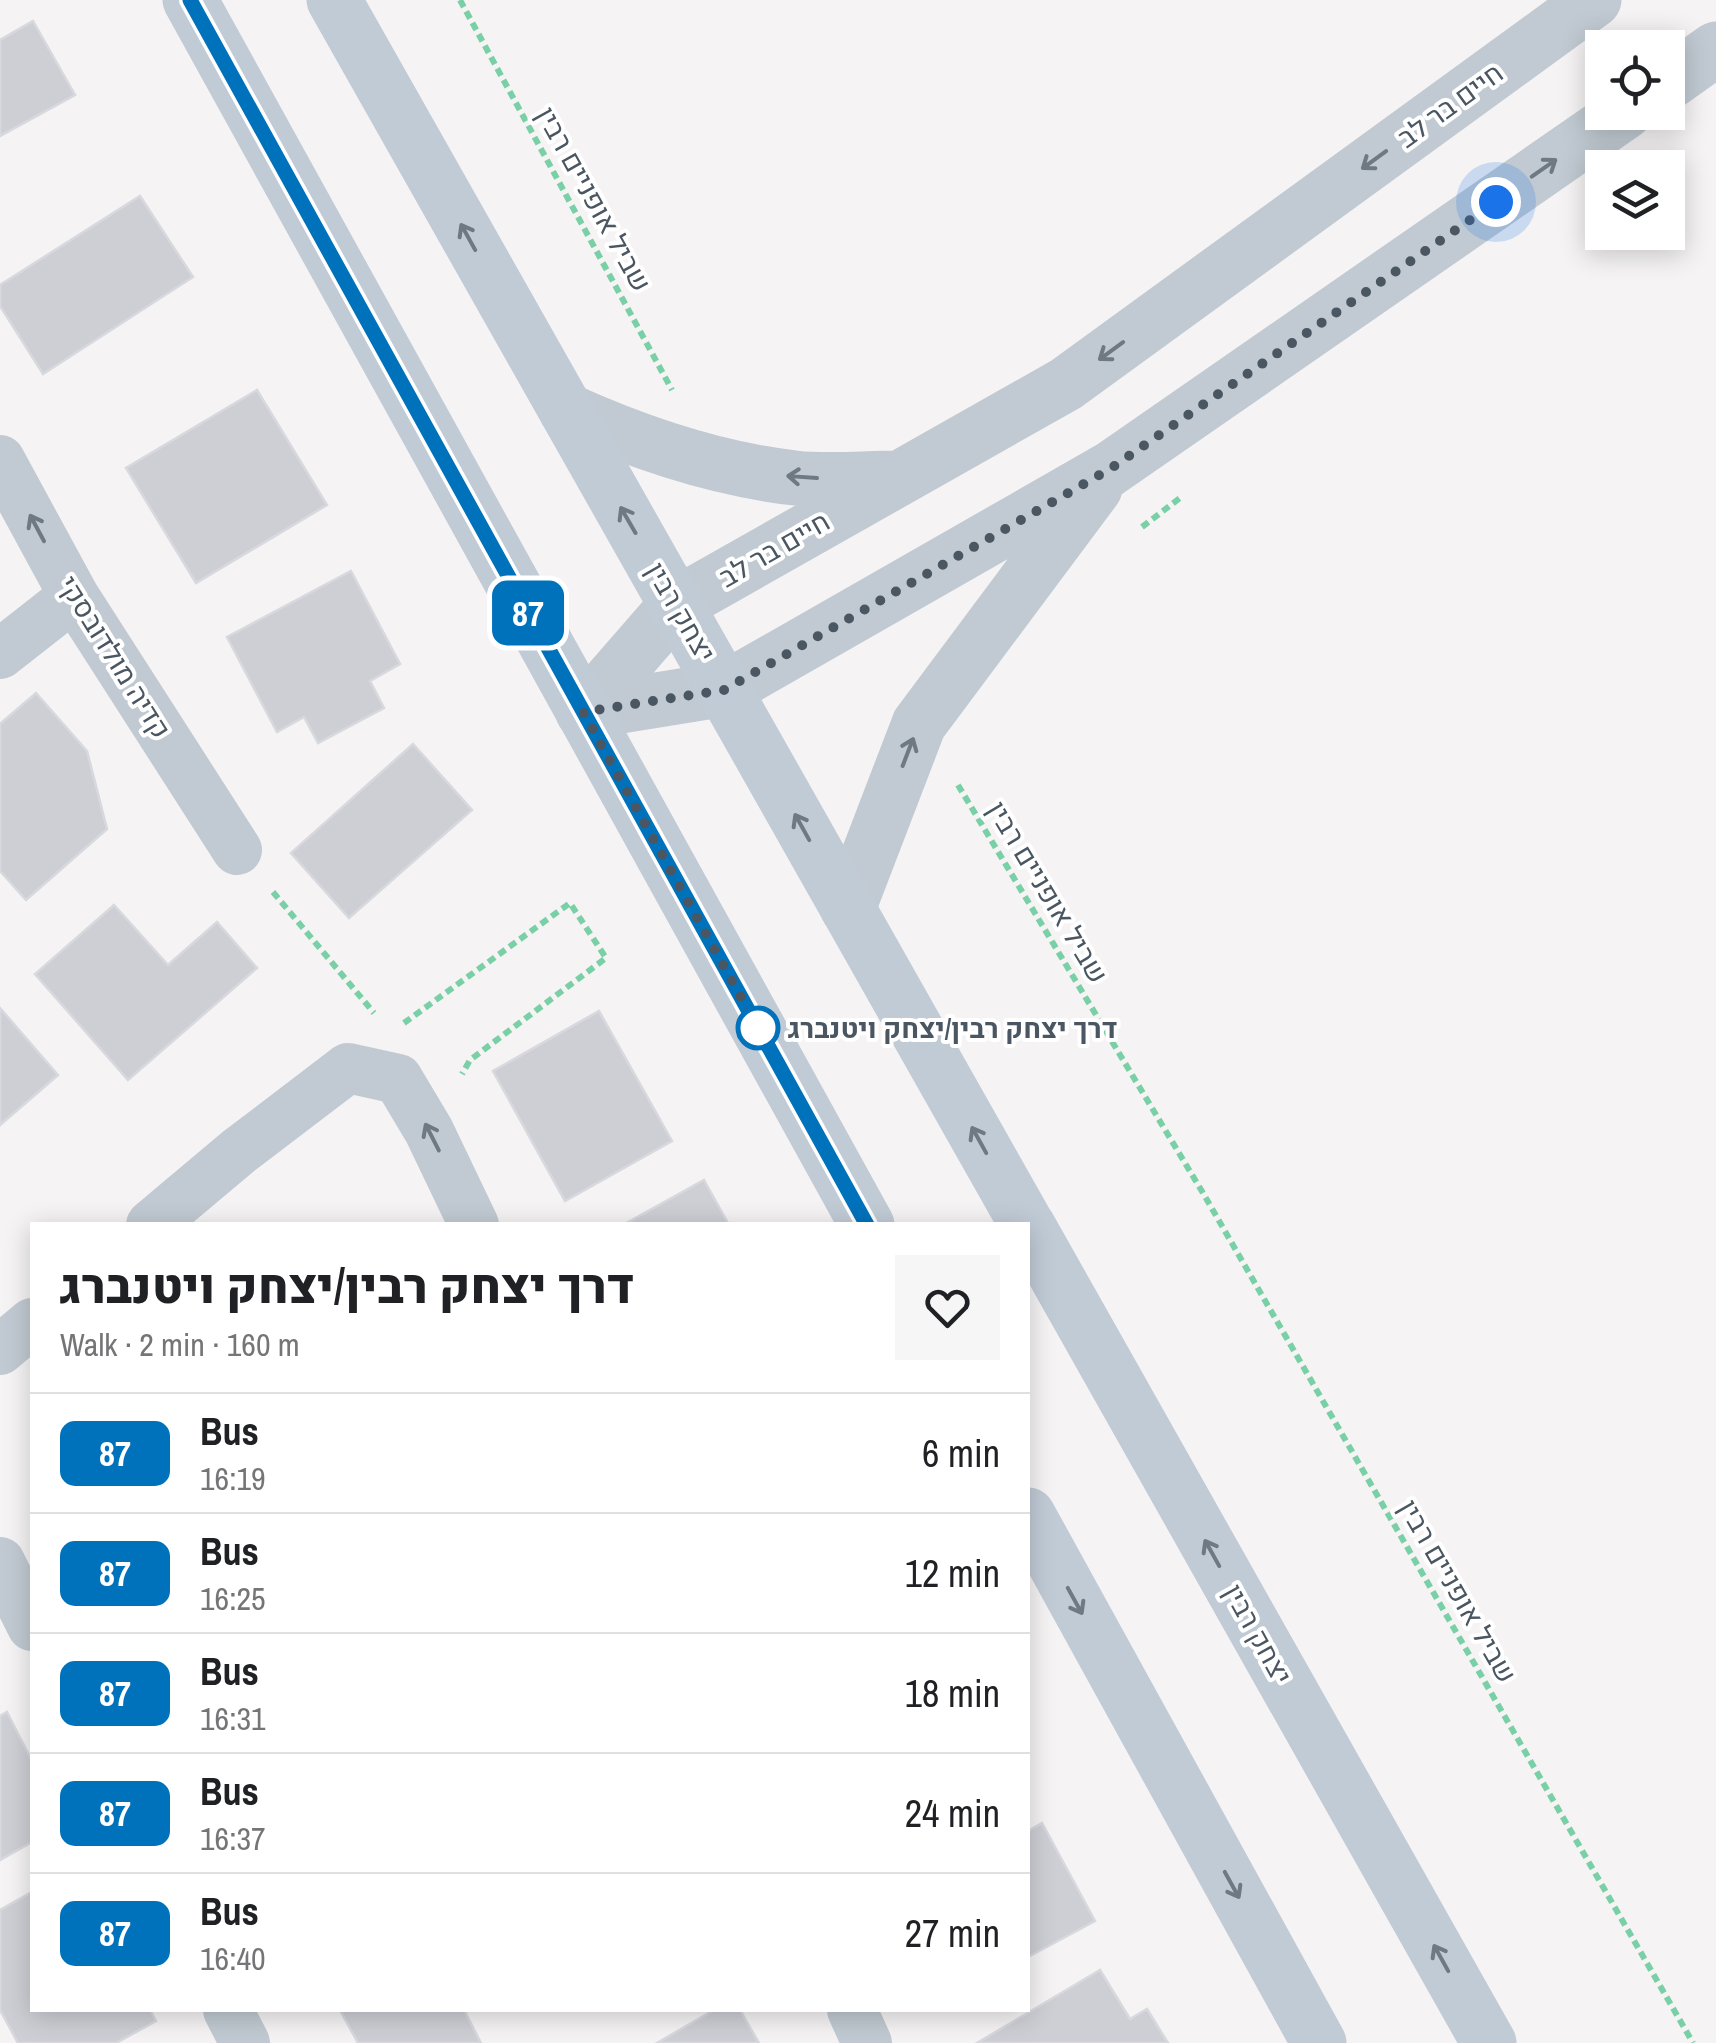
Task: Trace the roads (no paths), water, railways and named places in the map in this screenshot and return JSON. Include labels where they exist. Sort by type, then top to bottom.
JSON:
[{"type":"main road","points":[[190,0],[865,1222]]},
{"type":"main road","name":"יצחק רבין","points":[[334,0],[1025,1222]]},
{"type":"main road","name":"יצחק רבין","points":[[1030,1231],[1489,2043]]},
{"type":"main road","points":[[1030,1520],[1319,2043]]},
{"type":"street","name":"חיים בר לב","points":[[583,712],[676,604],[1066,384],[1594,0]]},
{"type":"street","points":[[1685,71],[1716,49]]},
{"type":"street","points":[[583,712],[724,690],[1110,469],[1598,130]]},
{"type":"street","points":[[566,410],[621,435],[711,463],[798,479],[899,478]]},
{"type":"street","name":"קדיה מולדובסקי","points":[[0,460],[74,596],[237,850]]},
{"type":"street","points":[[848,909],[918,724],[1110,469]]},
{"type":"street","points":[[0,654],[74,596]]},
{"type":"street","points":[[155,1222],[348,1068],[398,1079],[429,1131],[473,1222]]},
{"type":"street","points":[[0,1350],[30,1325]]},
{"type":"street","points":[[0,1562],[30,1622]]},
{"type":"street","points":[[229,2012],[244,2043]]},
{"type":"street","points":[[853,2012],[867,2043]]},
{"type":"place","name":"דרך יצחק רבין/יצחק ויטנברג","points":[[758,1028]]}]
